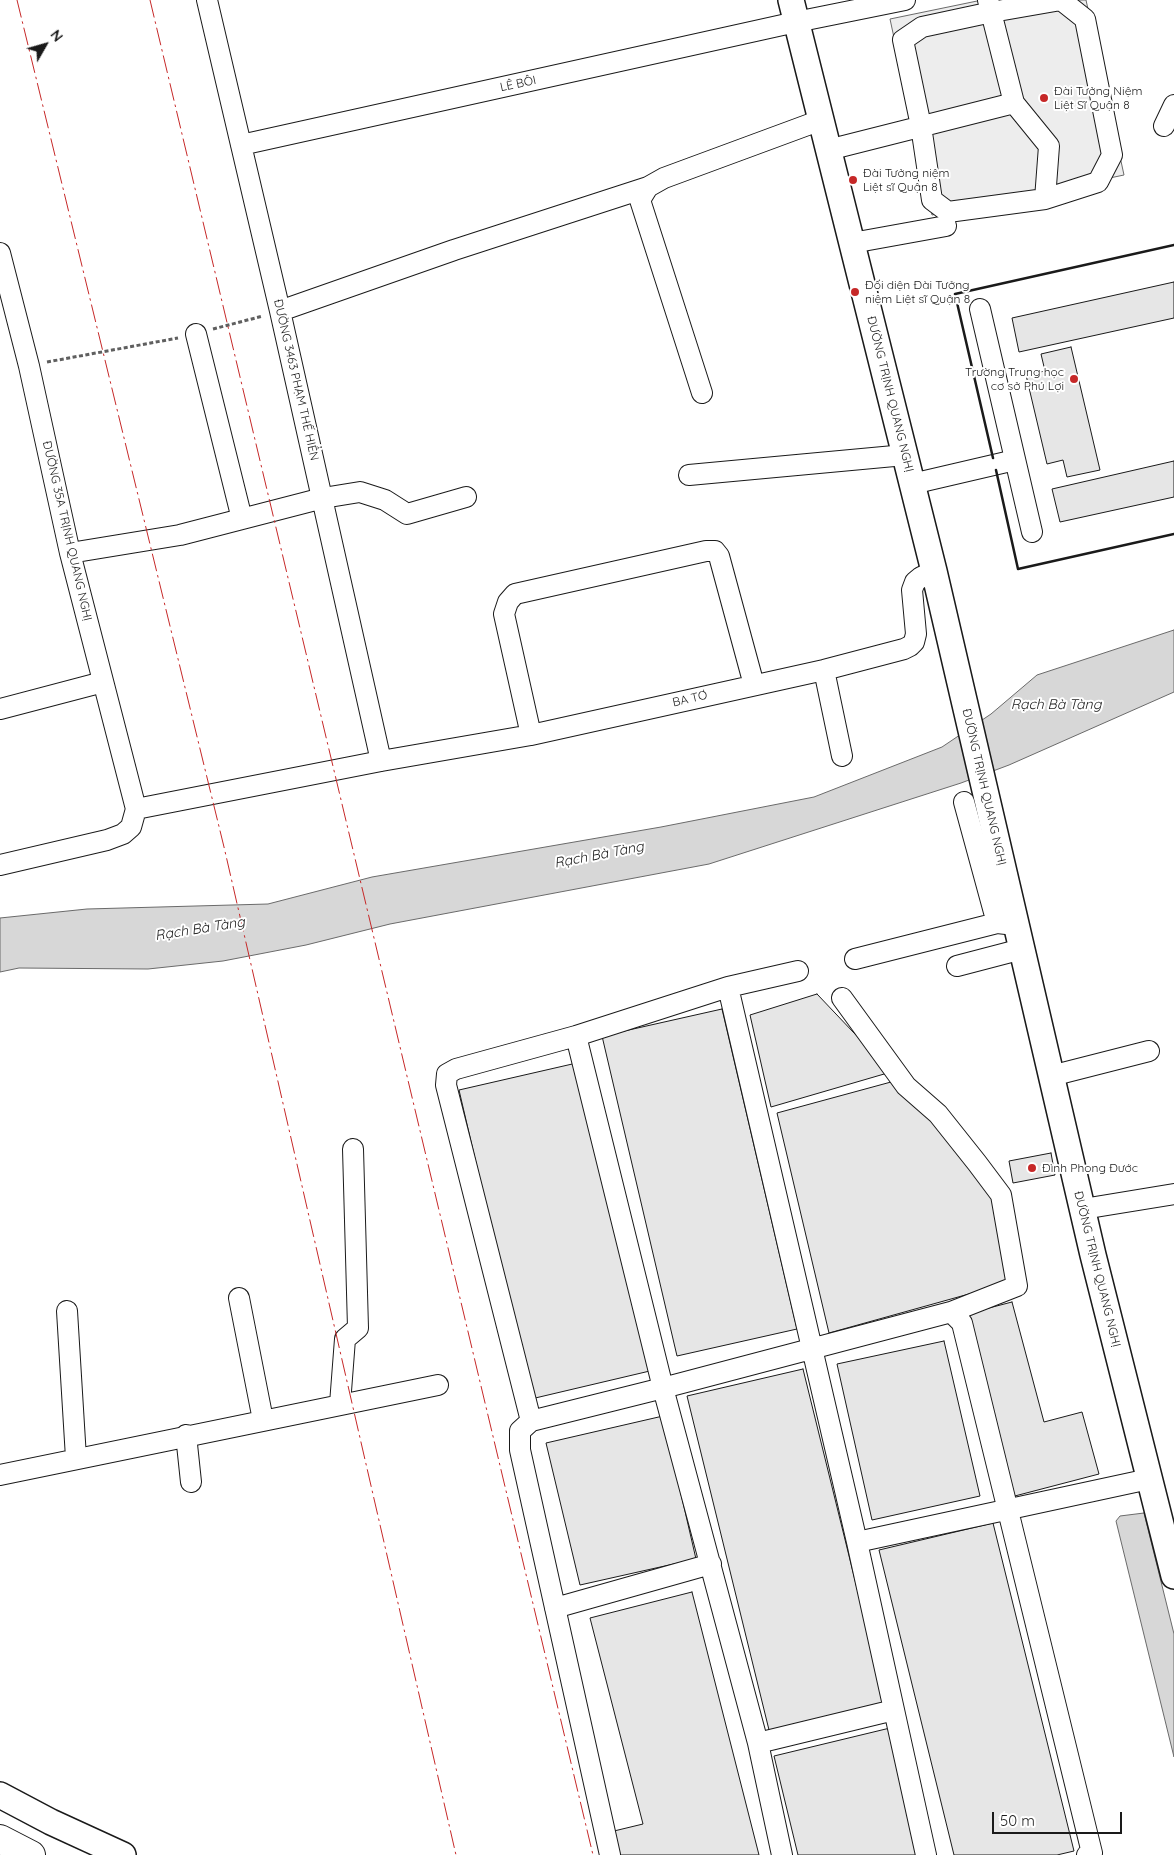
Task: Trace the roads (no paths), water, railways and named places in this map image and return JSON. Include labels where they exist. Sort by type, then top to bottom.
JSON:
[{"type":"highway","points":[[0,1839],[31,1855]]},
{"type":"main road","name":"ĐƯỜNG TRỊNH QUANG NGHỊ","points":[[793,11],[934,571],[962,690],[989,807],[1007,924],[1022,950],[1082,1209],[1174,1575]]},
{"type":"main road","points":[[0,1795],[51,1822],[124,1855]]},
{"type":"street","name":"ĐƯỜNG 3463 PHẠM THẾ HIỂN","points":[[207,0],[323,498],[381,761]]},
{"type":"street","name":"LÊ BÔI","points":[[241,145],[793,11],[905,0]]},
{"type":"street","points":[[1060,0],[1085,19],[1112,155],[1098,182],[1045,199],[948,212],[932,200],[921,126],[903,40],[922,27],[990,6],[1060,0]]},
{"type":"street","points":[[990,6],[1014,103],[1049,146],[1045,199]]},
{"type":"street","points":[[828,150],[1014,103]]},
{"type":"street","points":[[1164,126],[1174,105]]},
{"type":"street","points":[[280,311],[454,250],[648,187],[664,178],[821,120]]},
{"type":"street","points":[[648,187],[640,200],[702,393]]},
{"type":"street","points":[[852,243],[946,226]]},
{"type":"street","name":"ĐƯỜNG 35A TRỊNH QUANG NGHỊ","points":[[0,253],[29,366],[70,553],[136,809]]},
{"type":"street","points":[[980,309],[1032,532]]},
{"type":"street","points":[[196,334],[242,519]]},
{"type":"street","points":[[689,475],[905,455]]},
{"type":"street","points":[[912,484],[1015,460]]},
{"type":"street","points":[[70,553],[180,535],[323,498],[360,492],[385,500],[407,514],[466,497]]},
{"type":"street","points":[[531,735],[504,614],[508,602],[515,594],[696,553],[715,551],[719,556],[754,685]]},
{"type":"street","name":"BA TƠ","points":[[136,809],[381,761],[531,735],[824,670],[910,646],[914,642],[916,634],[912,590],[915,582],[934,571]]},
{"type":"street","points":[[824,670],[842,756]]},
{"type":"street","points":[[0,709],[103,682]]},
{"type":"street","points":[[855,959],[1007,924],[964,802]]},
{"type":"street","points":[[0,866],[123,834],[131,827],[136,809]]},
{"type":"street","points":[[956,966],[1022,950]]},
{"type":"street","points":[[531,1421],[446,1085],[447,1074],[456,1069],[576,1036],[728,987],[798,971]]},
{"type":"street","points":[[728,987],[813,1349],[926,1855]]},
{"type":"street","points":[[610,1855],[520,1450],[520,1431],[531,1421],[952,1312],[1017,1286],[1001,1195],[938,1114],[906,1086],[842,998]]},
{"type":"street","points":[[576,1036],[663,1388],[758,1744],[782,1855]]},
{"type":"street","points":[[1052,1076],[1148,1051]]},
{"type":"street","points":[[340,1404],[345,1339],[358,1328],[353,1149]]},
{"type":"street","points":[[1082,1209],[1174,1194]]},
{"type":"street","points":[[239,1298],[263,1420]]},
{"type":"street","points":[[67,1311],[76,1458]]},
{"type":"street","points":[[952,1312],[962,1323],[1092,1853],[1086,1855]]},
{"type":"street","points":[[0,1473],[438,1385]]},
{"type":"street","points":[[186,1436],[191,1482]]},
{"type":"street","points":[[857,1542],[1149,1479]]},
{"type":"street","points":[[555,1608],[711,1564]]},
{"type":"street","points":[[758,1744],[894,1710]]},
{"type":"water","name":"Rạch Bà Tàng","points":[[1174,630],[1174,692],[1009,765],[961,783],[709,864],[390,924],[306,945],[223,961],[148,969],[19,968],[0,972],[0,918],[87,909],[268,904],[372,877],[661,827],[814,797],[942,747],[991,714],[1037,675]]},
{"type":"water","points":[[1144,1513],[1174,1634],[1174,1757],[1116,1521],[1120,1516]]},
{"type":"place","name":"Đài Tưởng Niệm Liệt Sĩ Quận 8","points":[[1044,98]]},
{"type":"place","name":"Đài Tưởng niệm Liệt sĩ Quận 8","points":[[853,180]]},
{"type":"place","name":"Đối diện Đài Tưởng niệm Liệt sĩ Quận 8","points":[[855,292]]},
{"type":"place","name":"Trường Trung học cơ sở Phú Lợi","points":[[1074,379]]},
{"type":"place","name":"Đình Phong Đước","points":[[1032,1168]]}]
